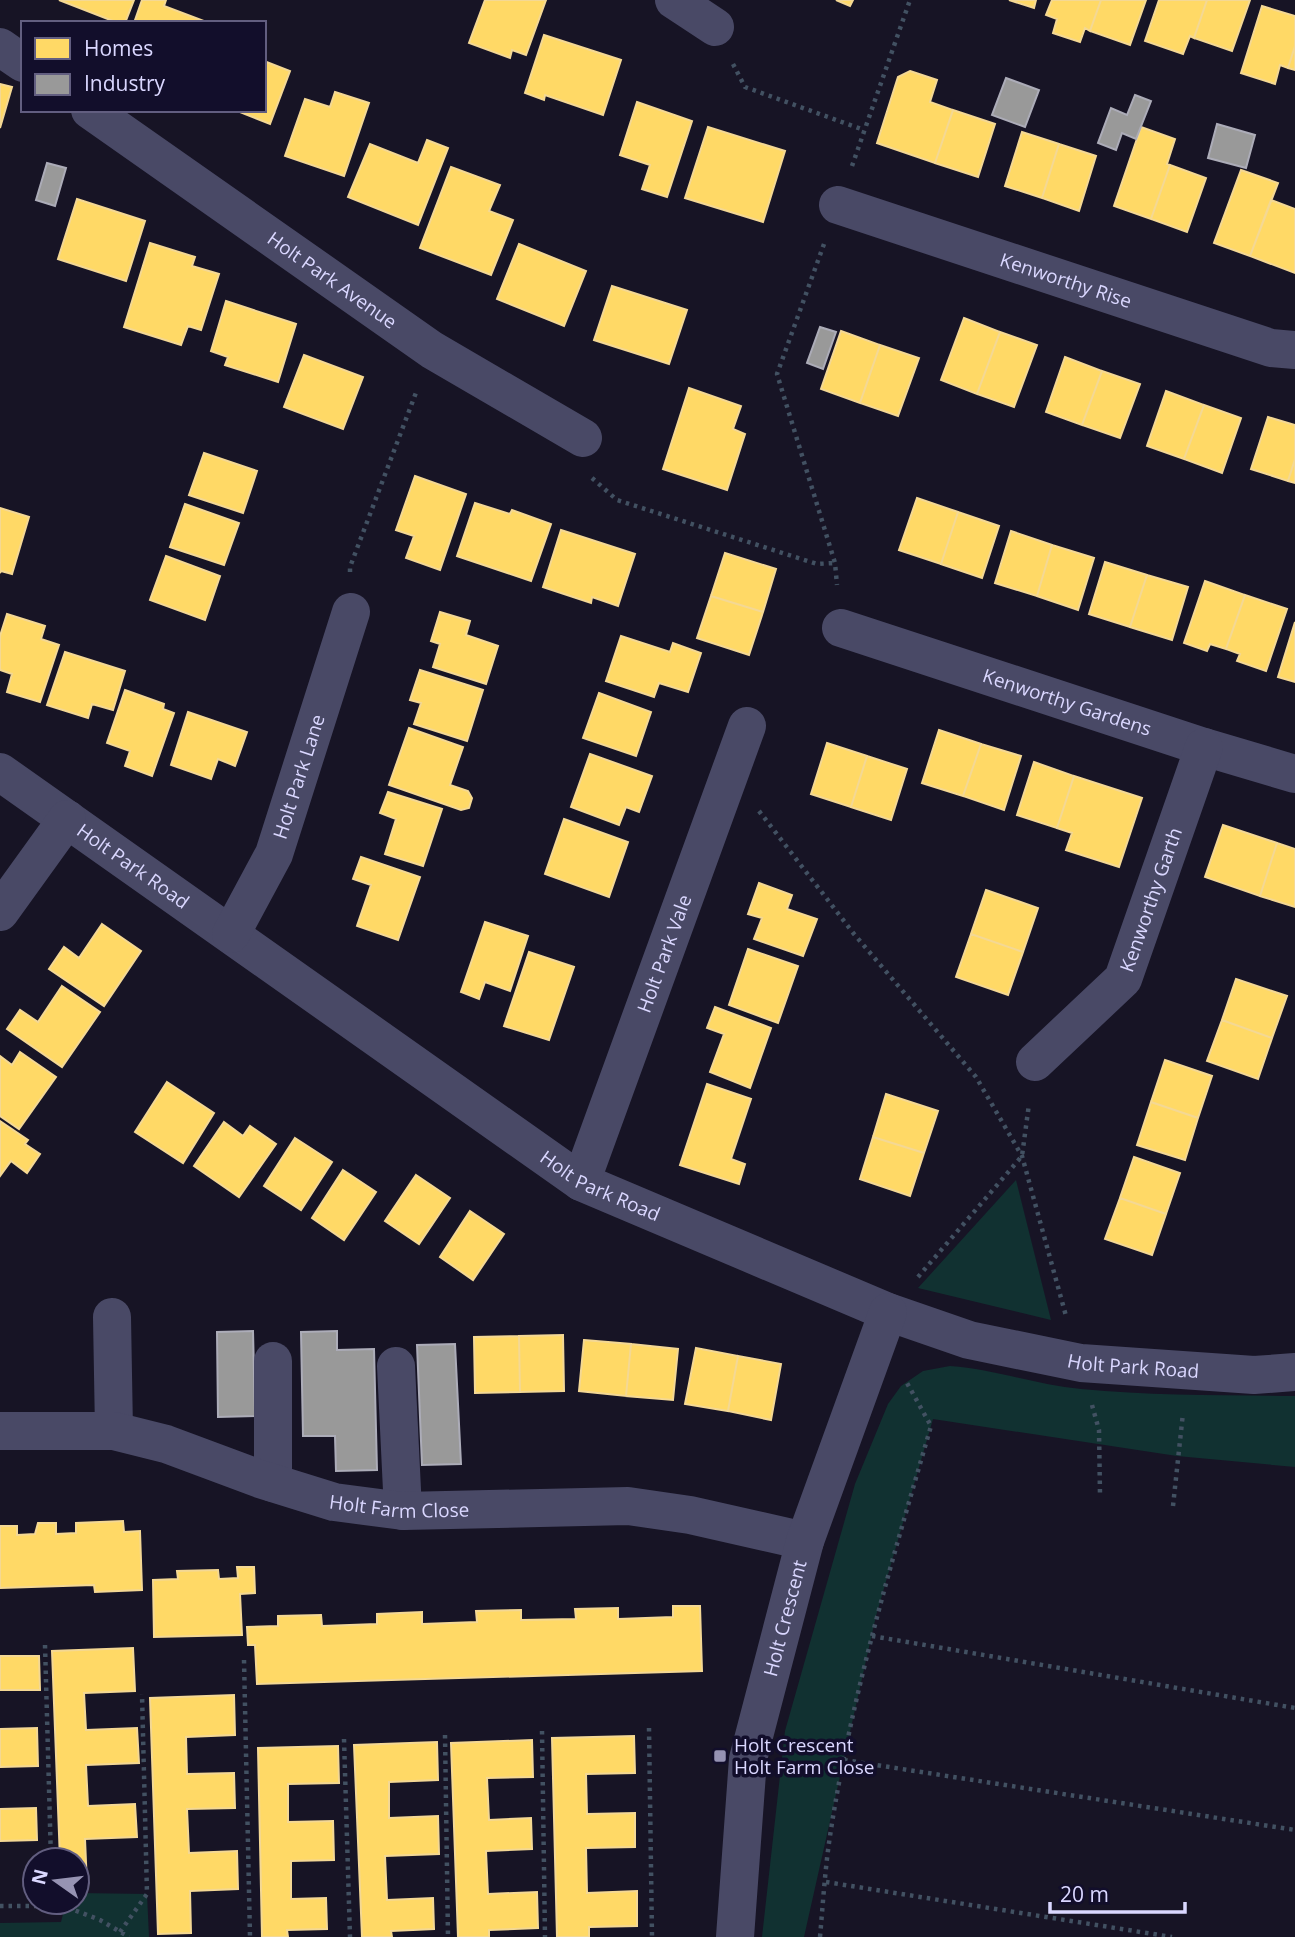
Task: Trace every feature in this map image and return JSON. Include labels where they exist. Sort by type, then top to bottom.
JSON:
[{"type":"street","points":[[674,0],[715,27]]},
{"type":"street","points":[[0,47],[21,62]]},
{"type":"street","name":"Holt Park Avenue","points":[[93,112],[432,350],[583,438]]},
{"type":"street","name":"Kenworthy Rise","points":[[838,205],[1271,348],[1295,350]]},
{"type":"street","name":"Holt Park Lane","points":[[231,934],[274,854],[351,612]]},
{"type":"street","name":"Kenworthy Gardens","points":[[841,628],[1204,747],[1295,774]]},
{"type":"street","name":"Holt Park Vale","points":[[581,1182],[747,726]]},
{"type":"street","name":"Kenworthy Garth","points":[[1035,1062],[1123,979],[1204,747]]},
{"type":"street","name":"Holt Park Road","points":[[0,772],[581,1182],[884,1324],[1082,1363],[1254,1374],[1295,1372]]},
{"type":"street","points":[[0,912],[67,818]]},
{"type":"street","points":[[112,1317],[114,1431]]},
{"type":"street","name":"Holt Crescent","points":[[735,1937],[748,1759],[805,1541],[884,1324]]},
{"type":"street","points":[[273,1361],[273,1483]]},
{"type":"street","points":[[396,1366],[403,1511]]},
{"type":"street","name":"Holt Farm Close","points":[[0,1431],[114,1431],[166,1444],[334,1502],[403,1511],[628,1506],[690,1515],[805,1541]]},
{"type":"path","points":[[841,628],[835,563],[777,374],[910,0]]},
{"type":"path","points":[[715,27],[745,87],[864,130]]},
{"type":"path","points":[[351,612],[350,567],[432,350]]},
{"type":"path","points":[[583,438],[590,477],[617,500],[817,564],[835,563]]},
{"type":"path","points":[[730,776],[775,830],[853,934],[976,1077],[1022,1156],[1099,1430],[1100,1495]]},
{"type":"path","points":[[820,1937],[830,1838],[844,1760],[872,1636],[931,1426],[884,1324],[1022,1156],[1035,1062]]},
{"type":"path","points":[[1173,1506],[1187,1370]]},
{"type":"path","points":[[872,1636],[1295,1708]]},
{"type":"path","points":[[45,1645],[51,1846]]},
{"type":"path","points":[[244,1660],[250,1937]]},
{"type":"path","points":[[120,1932],[147,1894],[142,1694]]},
{"type":"path","points":[[649,1728],[652,1937]]},
{"type":"path","points":[[542,1731],[545,1937]]},
{"type":"path","points":[[445,1735],[448,1937]]},
{"type":"path","points":[[344,1739],[350,1937]]},
{"type":"path","points":[[844,1760],[1295,1830]]},
{"type":"path","points":[[826,1882],[1172,1937]]},
{"type":"path","points":[[0,1906],[21,1905]]},
{"type":"path","points":[[90,1916],[128,1937]]},
{"type":"green space","points":[[1016,1180],[1051,1320],[918,1288]]},
{"type":"green space","points":[[950,1366],[1081,1389],[1161,1394],[1295,1396],[1295,1467],[1177,1456],[933,1419],[876,1616],[804,1937],[762,1937],[785,1731],[855,1484],[888,1404],[901,1386],[923,1371]]},
{"type":"green space","points":[[91,1893],[147,1894],[149,1937],[0,1937],[0,1923],[61,1922],[62,1916],[91,1916]]},
{"type":"building: Homes","points":[[59,0],[134,0],[126,21],[113,21]]},
{"type":"building: Homes","points":[[142,0],[166,0],[164,6],[204,21],[135,21]]},
{"type":"building: Homes","points":[[485,0],[546,0],[526,55],[512,50],[510,58],[469,43]]},
{"type":"building: Homes","points":[[836,0],[853,0],[850,6]]},
{"type":"building: Homes","points":[[1009,0],[1036,0],[1034,8]]},
{"type":"building: Homes","points":[[1052,0],[1101,0],[1090,31],[1085,28],[1080,42],[1053,33],[1057,19],[1046,15]]},
{"type":"building: Homes","points":[[1101,0],[1146,0],[1130,45],[1090,31]]},
{"type":"building: Homes","points":[[1159,0],[1207,0],[1194,38],[1190,36],[1183,54],[1145,41]]},
{"type":"building: Homes","points":[[1207,0],[1250,0],[1232,51],[1194,38]]},
{"type":"building: Homes","points":[[1262,6],[1295,16],[1295,46],[1288,68],[1280,65],[1275,84],[1241,73]]},
{"type":"building: Homes","points":[[544,35],[621,60],[603,115],[545,95],[544,100],[525,93]]},
{"type":"building: Homes","points":[[1295,46],[1295,70],[1288,68]]},
{"type":"building: Homes","points":[[266,62],[290,71],[270,124],[240,112],[266,112]]},
{"type":"building: Homes","points":[[910,71],[937,80],[930,102],[953,110],[935,163],[877,143],[898,77]]},
{"type":"building: Homes","points":[[0,84],[12,87],[0,128]]},
{"type":"building: Homes","points":[[335,92],[369,103],[344,176],[285,156],[305,99],[330,107]]},
{"type":"building: Homes","points":[[637,102],[692,121],[667,197],[642,189],[650,165],[620,155]]},
{"type":"building: Homes","points":[[953,110],[995,124],[978,177],[935,163]]},
{"type":"building: Homes","points":[[708,127],[785,151],[763,222],[685,198]]},
{"type":"building: Homes","points":[[1141,127],[1175,139],[1167,164],[1170,165],[1151,219],[1114,206]]},
{"type":"building: Homes","points":[[1022,132],[1059,144],[1042,198],[1005,186]]},
{"type":"building: Homes","points":[[427,140],[448,148],[418,225],[348,197],[370,144],[418,163]]},
{"type":"building: Homes","points":[[1059,144],[1096,156],[1079,211],[1042,198]]},
{"type":"building: Homes","points":[[1170,165],[1206,178],[1187,232],[1151,219]]},
{"type":"building: Homes","points":[[451,167],[500,185],[489,211],[513,220],[491,275],[420,248]]},
{"type":"building: Homes","points":[[1241,170],[1278,183],[1250,256],[1214,243]]},
{"type":"building: Homes","points":[[77,199],[145,221],[126,281],[58,259]]},
{"type":"building: Homes","points":[[1271,200],[1295,209],[1295,273],[1250,256]]},
{"type":"building: Homes","points":[[150,243],[195,257],[192,266],[219,274],[201,330],[188,326],[181,345],[124,327]]},
{"type":"building: Homes","points":[[519,244],[586,271],[564,326],[497,299]]},
{"type":"building: Homes","points":[[612,286],[687,310],[669,364],[594,340]]},
{"type":"building: Homes","points":[[226,301],[296,324],[278,382],[225,365],[228,357],[211,351]]},
{"type":"building: Homes","points":[[964,318],[1000,332],[977,394],[941,380]]},
{"type":"building: Homes","points":[[841,331],[880,345],[860,403],[821,389]]},
{"type":"building: Homes","points":[[1000,332],[1037,345],[1014,407],[977,394]]},
{"type":"building: Homes","points":[[880,345],[919,358],[898,416],[860,403]]},
{"type":"building: Homes","points":[[304,355],[363,377],[343,429],[284,407]]},
{"type":"building: Homes","points":[[1065,357],[1102,371],[1082,425],[1046,412]]},
{"type":"building: Homes","points":[[1102,371],[1140,384],[1120,438],[1082,425]]},
{"type":"building: Homes","points":[[689,388],[741,406],[733,429],[745,434],[727,490],[663,469]]},
{"type":"building: Homes","points":[[1166,391],[1204,405],[1184,459],[1147,446]]},
{"type":"building: Homes","points":[[1204,405],[1241,418],[1222,473],[1184,459]]},
{"type":"building: Homes","points":[[1268,417],[1295,425],[1295,459],[1288,481],[1251,469]]},
{"type":"building: Homes","points":[[204,453],[257,471],[243,513],[189,495]]},
{"type":"building: Homes","points":[[1295,459],[1295,483],[1288,481]]},
{"type":"building: Homes","points":[[415,476],[466,494],[440,570],[406,558],[414,536],[396,530]]},
{"type":"building: Homes","points":[[917,498],[958,512],[941,564],[899,550]]},
{"type":"building: Homes","points":[[475,503],[510,514],[512,510],[551,524],[531,581],[457,556]]},
{"type":"building: Homes","points":[[185,504],[239,523],[224,565],[170,547]]},
{"type":"building: Homes","points":[[0,508],[29,517],[12,574],[0,573]]},
{"type":"building: Homes","points":[[958,512],[999,526],[982,578],[941,564]]},
{"type":"building: Homes","points":[[561,530],[635,554],[618,606],[592,597],[591,603],[543,587]]},
{"type":"building: Homes","points":[[1011,531],[1052,545],[1037,596],[995,583]]},
{"type":"building: Homes","points":[[1052,545],[1094,558],[1078,610],[1037,596]]},
{"type":"building: Homes","points":[[725,553],[776,569],[763,612],[711,596]]},
{"type":"building: Homes","points":[[166,556],[220,576],[205,620],[150,600]]},
{"type":"building: Homes","points":[[1105,562],[1147,575],[1130,627],[1089,614]]},
{"type":"building: Homes","points":[[1147,575],[1188,587],[1172,640],[1130,627]]},
{"type":"building: Homes","points":[[1205,581],[1245,595],[1226,649],[1210,644],[1207,651],[1184,643]]},
{"type":"building: Homes","points":[[1245,595],[1287,609],[1266,671],[1237,661],[1240,654],[1226,649]]},
{"type":"building: Homes","points":[[711,596],[763,612],[749,655],[697,638]]},
{"type":"building: Homes","points":[[440,612],[470,621],[466,635],[498,646],[486,684],[433,667],[440,644],[431,641]]},
{"type":"building: Homes","points":[[7,614],[45,626],[41,639],[59,645],[40,702],[7,692],[12,674],[0,670],[0,636]]},
{"type":"building: Homes","points":[[1295,622],[1295,682],[1278,677]]},
{"type":"building: Homes","points":[[621,636],[670,652],[673,643],[701,653],[688,692],[659,683],[654,697],[606,681]]},
{"type":"building: Homes","points":[[65,652],[125,671],[113,710],[92,704],[88,718],[47,705]]},
{"type":"building: Homes","points":[[420,670],[483,690],[467,741],[414,724],[421,703],[410,700]]},
{"type":"building: Homes","points":[[125,690],[164,704],[163,709],[174,713],[152,776],[125,766],[130,751],[107,743]]},
{"type":"building: Homes","points":[[599,693],[651,712],[636,756],[583,738]]},
{"type":"building: Homes","points":[[188,712],[247,732],[235,766],[218,759],[211,779],[171,765]]},
{"type":"building: Homes","points":[[409,728],[463,747],[450,785],[468,791],[472,798],[469,808],[461,810],[389,785]]},
{"type":"building: Homes","points":[[939,730],[981,744],[963,796],[922,783]]},
{"type":"building: Homes","points":[[827,743],[867,756],[851,807],[811,794]]},
{"type":"building: Homes","points":[[981,744],[1021,756],[1004,810],[963,796]]},
{"type":"building: Homes","points":[[590,754],[652,776],[639,812],[626,807],[619,825],[571,807]]},
{"type":"building: Homes","points":[[867,756],[907,769],[891,820],[851,807]]},
{"type":"building: Homes","points":[[1034,762],[1074,776],[1057,828],[1017,815]]},
{"type":"building: Homes","points":[[1074,776],[1142,798],[1119,867],[1066,850],[1072,833],[1057,828]]},
{"type":"building: Homes","points":[[388,792],[442,809],[423,866],[385,854],[396,819],[380,813]]},
{"type":"building: Homes","points":[[564,819],[628,842],[609,897],[545,874]]},
{"type":"building: Homes","points":[[1223,825],[1277,843],[1260,896],[1205,877]]},
{"type":"building: Homes","points":[[1277,843],[1295,849],[1295,907],[1260,896]]},
{"type":"building: Homes","points":[[361,857],[420,877],[398,940],[357,926],[371,885],[353,879]]},
{"type":"building: Homes","points":[[759,883],[792,895],[787,909],[817,919],[803,956],[754,939],[762,918],[748,914]]},
{"type":"building: Homes","points":[[986,890],[1038,908],[1023,952],[971,934]]},
{"type":"building: Homes","points":[[485,922],[528,936],[510,991],[485,982],[479,999],[461,992]]},
{"type":"building: Homes","points":[[102,924],[141,951],[104,1006],[49,969],[64,947],[79,958]]},
{"type":"building: Homes","points":[[971,934],[1023,952],[1008,995],[956,977]]},
{"type":"building: Homes","points":[[748,949],[798,966],[778,1023],[729,1005]]},
{"type":"building: Homes","points":[[529,952],[574,967],[549,1040],[504,1026]]},
{"type":"building: Homes","points":[[1236,979],[1287,996],[1272,1038],[1222,1020]]},
{"type":"building: Homes","points":[[62,986],[100,1012],[62,1067],[7,1029],[20,1010],[38,1022]]},
{"type":"building: Homes","points":[[715,1007],[771,1028],[750,1088],[710,1072],[724,1034],[707,1028]]},
{"type":"building: Homes","points":[[1222,1020],[1272,1038],[1258,1079],[1207,1061]]},
{"type":"building: Homes","points":[[20,1052],[56,1077],[19,1129],[0,1116],[0,1056],[12,1065]]},
{"type":"building: Homes","points":[[1165,1060],[1212,1076],[1198,1118],[1151,1102]]},
{"type":"building: Homes","points":[[167,1082],[214,1113],[183,1163],[135,1132]]},
{"type":"building: Homes","points":[[707,1084],[751,1099],[731,1159],[745,1164],[739,1184],[680,1165]]},
{"type":"building: Homes","points":[[886,1094],[938,1111],[924,1153],[873,1137]]},
{"type":"building: Homes","points":[[1151,1102],[1198,1118],[1185,1160],[1137,1145]]},
{"type":"building: Homes","points":[[0,1121],[28,1140],[25,1144],[40,1154],[27,1173],[11,1161],[0,1176]]},
{"type":"building: Homes","points":[[224,1122],[243,1136],[250,1126],[276,1144],[239,1197],[194,1166]]},
{"type":"building: Homes","points":[[873,1137],[924,1153],[910,1196],[860,1179]]},
{"type":"building: Homes","points":[[295,1138],[332,1162],[301,1210],[264,1186]]},
{"type":"building: Homes","points":[[1134,1157],[1180,1173],[1166,1214],[1120,1198]]},
{"type":"building: Homes","points":[[343,1170],[376,1192],[344,1240],[312,1218]]},
{"type":"building: Homes","points":[[416,1175],[450,1198],[419,1244],[385,1221]]},
{"type":"building: Homes","points":[[1120,1198],[1166,1214],[1152,1255],[1105,1239]]},
{"type":"building: Homes","points":[[470,1211],[504,1234],[473,1280],[440,1257]]},
{"type":"building: Homes","points":[[563,1335],[564,1391],[520,1392],[519,1336]]},
{"type":"building: Homes","points":[[519,1336],[520,1392],[475,1393],[474,1337]]},
{"type":"building: Homes","points":[[584,1340],[631,1344],[626,1396],[579,1391]]},
{"type":"building: Homes","points":[[631,1344],[678,1349],[673,1400],[626,1396]]},
{"type":"building: Homes","points":[[696,1348],[738,1356],[728,1411],[685,1404]]},
{"type":"building: Homes","points":[[738,1356],[781,1364],[771,1420],[728,1411]]},
{"type":"building: Homes","points":[[123,1521],[124,1532],[140,1531],[142,1590],[95,1592],[94,1585],[0,1588],[0,1526],[17,1526],[17,1535],[35,1534],[38,1523],[56,1523],[56,1534],[76,1533],[76,1523]]},
{"type":"building: Homes","points":[[237,1567],[254,1567],[255,1593],[240,1594],[242,1635],[154,1637],[153,1580],[178,1579],[177,1571],[218,1570],[219,1579],[238,1578]]},
{"type":"building: Homes","points":[[673,1606],[700,1606],[702,1671],[257,1684],[255,1645],[248,1645],[247,1627],[278,1626],[278,1616],[321,1615],[322,1626],[377,1624],[377,1614],[422,1612],[422,1624],[477,1622],[476,1611],[521,1610],[521,1620],[576,1619],[575,1609],[618,1608],[618,1619],[673,1617]]},
{"type":"building: Homes","points":[[133,1648],[135,1691],[84,1693],[86,1730],[137,1728],[139,1763],[86,1765],[88,1806],[135,1804],[137,1837],[85,1839],[85,1846],[59,1846],[52,1651]]},
{"type":"building: Homes","points":[[0,1656],[39,1656],[40,1690],[0,1690]]},
{"type":"building: Homes","points":[[234,1695],[235,1735],[186,1737],[187,1774],[234,1773],[235,1808],[187,1809],[189,1853],[237,1851],[238,1889],[190,1891],[191,1933],[158,1934],[150,1698]]},
{"type":"building: Homes","points":[[37,1728],[38,1766],[0,1767],[0,1729]]},
{"type":"building: Homes","points":[[634,1736],[635,1773],[586,1774],[587,1814],[635,1813],[635,1847],[586,1848],[587,1893],[637,1891],[637,1926],[589,1927],[589,1937],[557,1937],[552,1738]]},
{"type":"building: Homes","points":[[532,1740],[533,1777],[487,1778],[489,1820],[531,1818],[532,1849],[486,1851],[488,1894],[537,1892],[538,1928],[489,1930],[489,1937],[458,1937],[451,1743]]},
{"type":"building: Homes","points":[[437,1742],[438,1780],[389,1782],[389,1818],[438,1816],[439,1854],[385,1856],[387,1900],[433,1898],[434,1929],[391,1931],[392,1937],[362,1937],[354,1745]]},
{"type":"building: Homes","points":[[338,1746],[339,1783],[288,1784],[288,1822],[333,1821],[334,1860],[291,1861],[291,1899],[326,1898],[327,1929],[287,1930],[288,1937],[262,1937],[258,1748]]},
{"type":"building: Homes","points":[[36,1808],[37,1840],[0,1841],[0,1809]]},
{"type":"building: Industry","points":[[1006,78],[1039,90],[1025,127],[992,115]]},
{"type":"building: Industry","points":[[1135,95],[1151,101],[1136,139],[1122,133],[1116,150],[1098,143],[1111,108],[1127,115]]},
{"type":"building: Industry","points":[[1217,124],[1255,135],[1246,168],[1208,158]]},
{"type":"building: Industry","points":[[47,163],[66,168],[55,206],[36,200]]},
{"type":"building: Industry","points":[[820,327],[836,332],[823,369],[807,363]]},
{"type":"building: Industry","points":[[253,1331],[255,1416],[218,1417],[217,1332]]},
{"type":"building: Industry","points":[[337,1331],[337,1350],[374,1349],[377,1470],[336,1471],[335,1436],[303,1436],[301,1332]]},
{"type":"building: Industry","points":[[455,1344],[461,1464],[422,1465],[417,1345]]},
{"type":"place","name":"Holt Crescent Holt Farm Close","points":[[720,1756]]}]
